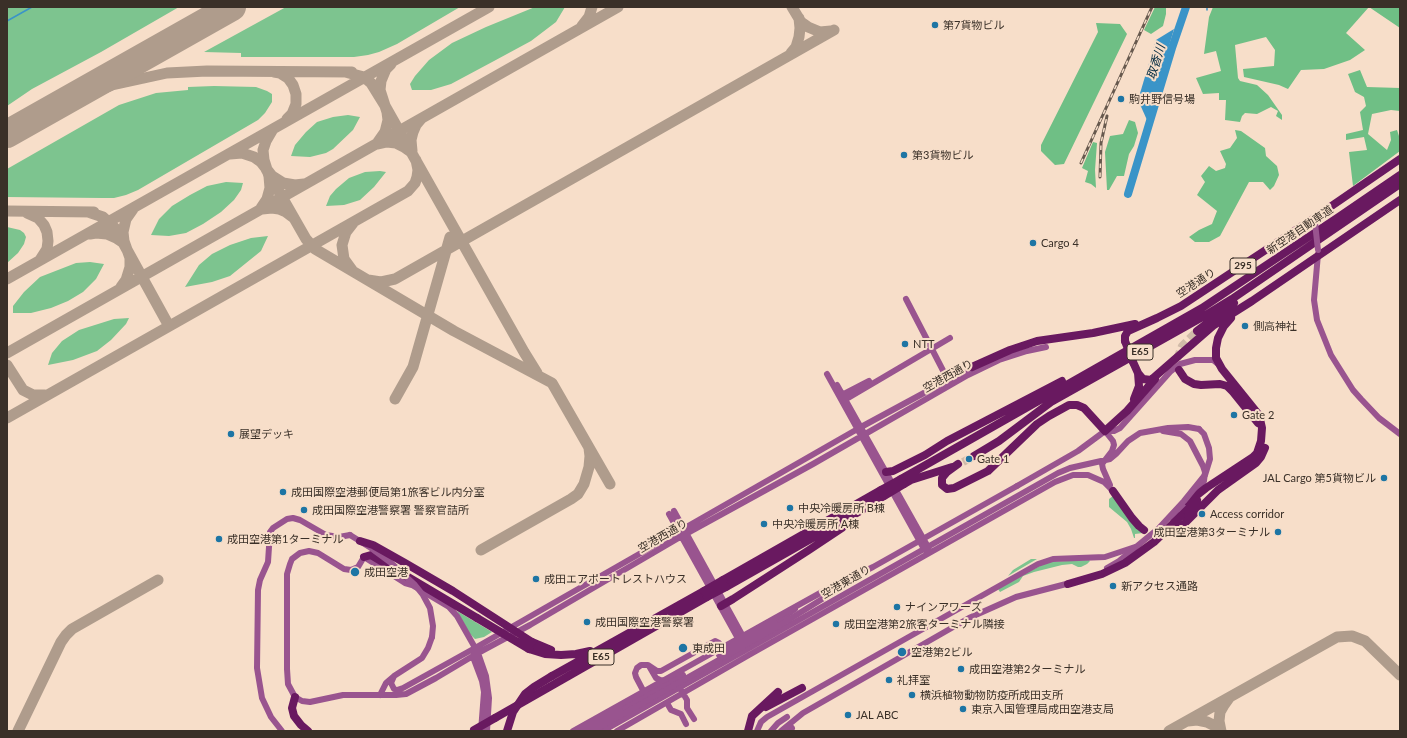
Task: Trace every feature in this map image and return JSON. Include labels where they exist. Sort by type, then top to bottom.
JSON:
[{"type":"highway","name":"空港通り","points":[[1138,373],[1125,341],[1125,336],[1128,331],[1170,312],[1192,299],[1315,221],[1400,159]]},
{"type":"highway","name":"新空港自動車道","points":[[1149,338],[1221,296],[1400,175]]},
{"type":"highway","name":"新空港自動車道","points":[[1306,248],[1400,184]]},
{"type":"highway","points":[[1233,479],[1257,453],[1260,447],[1262,435],[1261,422],[1259,415],[1218,364],[1216,358],[1216,348],[1221,331],[1233,316],[1252,301],[1318,254],[1400,200]]},
{"type":"highway","points":[[1197,331],[1306,248]]},
{"type":"highway","name":"E65","points":[[974,456],[999,441],[1051,402],[1206,315],[1256,283],[1306,248]]},
{"type":"highway","points":[[1138,373],[1143,379],[1151,380],[1214,325],[1252,301]]},
{"type":"highway","name":"295","points":[[972,367],[1010,350],[1037,341],[1119,328],[1136,324],[1170,312]]},
{"type":"highway","points":[[1170,533],[1184,524],[1211,496],[1250,468],[1260,457],[1267,442],[1267,425],[1260,408],[1226,367],[1221,357],[1219,342],[1221,331]]},
{"type":"highway","points":[[886,472],[893,471],[925,455],[947,441],[1102,360],[1135,343],[1149,338]]},
{"type":"highway","name":"E65","points":[[476,731],[495,718],[706,594],[1149,338]]},
{"type":"highway","points":[[1105,431],[1127,411],[1165,368]]},
{"type":"highway","points":[[1179,370],[1185,379],[1194,384],[1220,384],[1230,389],[1255,419],[1262,435]]},
{"type":"highway","name":"295","points":[[1105,431],[1136,396],[1139,386],[1138,373]]},
{"type":"highway","name":"E65","points":[[902,481],[911,480],[961,463],[947,472],[942,478],[942,485],[946,489],[954,488],[988,470],[1037,424],[1069,405],[1077,405],[1084,408],[1105,431]]},
{"type":"highway","points":[[1188,502],[1253,457]]},
{"type":"highway","points":[[1068,584],[1097,576],[1125,563],[1154,542],[1218,480]]},
{"type":"highway","points":[[1113,491],[1132,518],[1144,530]]},
{"type":"highway","name":"E65","points":[[725,583],[862,510],[882,493]]},
{"type":"highway","points":[[723,605],[842,528],[862,510]]},
{"type":"highway","points":[[360,541],[373,545],[453,591],[545,654],[560,655],[585,652],[615,641]]},
{"type":"highway","points":[[364,557],[371,555],[477,618],[531,645]]},
{"type":"highway","name":"E65","points":[[615,641],[706,594]]},
{"type":"highway","points":[[507,731],[513,712],[525,694],[534,686],[615,641]]},
{"type":"highway","points":[[758,711],[802,688]]},
{"type":"highway","points":[[748,731],[752,716],[778,692]]},
{"type":"highway","points":[[295,697],[292,708],[294,716],[308,731]]},
{"type":"street","points":[[1315,221],[1318,254],[1314,300],[1317,320],[1331,355],[1353,390],[1379,418],[1400,434]]},
{"type":"street","points":[[906,299],[949,383]]},
{"type":"street","points":[[842,398],[931,347],[950,338]]},
{"type":"street","name":"空港西通り","points":[[475,653],[859,429],[949,383],[999,360],[1027,351],[1046,347]]},
{"type":"street","points":[[583,731],[1078,451],[1105,431],[1117,430],[1123,426],[1170,372],[1180,364],[1195,360],[1213,360],[1218,364]]},
{"type":"street","name":"空港西通り","points":[[683,532],[863,435],[949,383],[972,367]]},
{"type":"street","points":[[829,374],[859,429],[886,472],[927,549]]},
{"type":"street","points":[[781,731],[803,713],[970,618],[1016,597],[1068,584],[1098,572],[1119,561],[1159,528],[1196,487],[1207,470],[1210,454],[1204,434],[1199,429],[1188,427],[1140,433],[1128,441],[1113,456],[1103,461]]},
{"type":"street","points":[[757,731],[761,722],[767,718],[1038,564],[1053,559],[1105,557],[1146,542],[1165,527],[1201,487],[1204,481],[1205,472],[1204,466],[1186,436],[1156,430]]},
{"type":"street","points":[[1105,431],[1113,441],[1114,445],[1112,451],[1103,461],[1103,469],[1113,491]]},
{"type":"street","points":[[863,435],[927,549]]},
{"type":"street","name":"空港東通り","points":[[603,731],[748,651],[1058,473],[1070,468],[1103,461]]},
{"type":"street","name":"空港東通り","points":[[927,549],[1066,477],[1080,475],[1093,476],[1104,482],[1113,491]]},
{"type":"street","points":[[672,512],[748,651]]},
{"type":"street","points":[[282,731],[271,717],[262,698],[257,668],[258,590],[260,580],[268,562],[270,532],[273,528],[287,519],[293,518],[300,520],[326,535],[336,537],[350,535],[390,562],[420,591],[426,601],[431,614],[433,626],[432,637],[428,648],[422,658],[386,683],[380,695]]},
{"type":"street","points":[[475,653],[406,694],[336,696],[310,702],[302,701],[295,697],[288,684],[287,574],[290,564],[296,556],[309,551],[318,553],[344,568],[351,570],[358,567],[364,557],[404,583],[412,585],[449,607],[457,616],[475,653],[486,676],[489,690],[487,731]]},
{"type":"street","points":[[573,731],[824,595]]},
{"type":"street","points":[[593,731],[777,627],[824,595]]},
{"type":"street","points":[[646,696],[635,673],[637,668],[641,665],[649,666],[661,671],[713,642],[718,642],[721,646],[721,650],[716,654],[664,682],[656,678],[649,666]]},
{"type":"street","name":"空港東通り","points":[[617,731],[683,693],[748,651]]},
{"type":"street","points":[[394,676],[392,686],[394,689],[400,689],[475,653]]},
{"type":"street","points":[[475,653],[484,692],[476,731]]},
{"type":"street","points":[[675,690],[682,690],[687,700],[687,708],[694,719]]},
{"type":"street","points":[[667,702],[671,710],[681,714],[686,724]]},
{"type":"street","points":[[771,731],[778,723],[787,717]]},
{"type":"street","points":[[786,731],[792,728]]},
{"type":"green space","points":[[7,7],[179,7],[101,52],[32,89],[7,106]]},
{"type":"green space","points":[[286,7],[460,7],[397,44],[368,55],[354,57],[241,57],[241,53],[204,52]]},
{"type":"green space","points":[[535,7],[565,7],[556,22],[531,41],[451,84],[431,90],[412,90],[410,84],[415,76],[429,60],[452,43]]},
{"type":"green space","points":[[1155,7],[1166,7],[1166,14],[1163,26],[1151,34],[1144,30]]},
{"type":"green space","points":[[1213,7],[1369,7],[1346,33],[1365,50],[1350,60],[1324,69],[1301,70],[1288,89],[1279,85],[1244,77],[1243,69],[1274,66],[1275,50],[1266,37],[1235,45],[1238,78],[1240,81],[1257,85],[1268,95],[1282,115],[1282,120],[1276,116],[1278,111],[1271,107],[1257,114],[1245,113],[1240,122],[1225,120],[1226,100],[1219,100],[1219,93],[1203,94],[1196,78],[1221,71],[1216,51],[1204,54],[1209,17]]},
{"type":"green space","points":[[1369,7],[1400,7],[1400,28]]},
{"type":"green space","points":[[1096,23],[1120,24],[1127,34],[1064,164],[1055,165],[1041,151],[1041,145],[1098,32]]},
{"type":"green space","points":[[1360,70],[1367,87],[1400,88],[1400,111],[1391,110],[1372,114],[1368,134],[1387,150],[1391,140],[1390,132],[1397,130],[1400,139],[1400,151],[1353,186],[1349,152],[1367,150],[1364,137],[1346,140],[1346,134],[1363,130],[1360,112],[1366,106],[1364,97],[1355,92],[1348,74]]},
{"type":"green space","points":[[188,87],[256,87],[272,94],[272,102],[265,113],[258,120],[138,190],[126,195],[114,198],[7,197],[7,169],[119,105],[156,93],[188,90]]},
{"type":"green space","points":[[348,115],[360,117],[353,130],[333,149],[326,153],[310,157],[291,156],[295,145],[317,122],[333,117]]},
{"type":"green space","points":[[1129,120],[1135,122],[1138,133],[1134,146],[1129,154],[1124,176],[1117,176],[1109,190],[1107,190],[1105,152],[1110,136],[1123,134]]},
{"type":"green space","points":[[1235,130],[1241,131],[1265,148],[1266,156],[1277,166],[1279,175],[1274,186],[1270,190],[1263,182],[1249,182],[1220,236],[1209,242],[1195,242],[1189,237],[1212,224],[1217,211],[1197,195],[1205,182],[1201,176],[1209,166],[1216,171],[1225,168],[1226,164],[1220,151],[1230,148],[1237,138]]},
{"type":"green space","points":[[1093,142],[1097,143],[1095,170],[1096,188],[1085,182],[1088,171],[1082,168]]},
{"type":"green space","points":[[365,172],[386,172],[374,187],[360,200],[344,205],[326,206],[330,196],[349,178]]},
{"type":"green space","points":[[226,182],[243,183],[241,190],[234,200],[221,212],[186,233],[169,236],[151,235],[159,219],[172,206],[207,186]]},
{"type":"green space","points":[[7,227],[20,230],[26,237],[24,244],[18,253],[7,263]]},
{"type":"green space","points":[[268,236],[261,251],[230,276],[212,282],[185,287],[199,265],[212,254],[230,245],[251,238]]},
{"type":"green space","points":[[90,262],[104,264],[96,279],[83,292],[68,301],[51,308],[31,313],[13,313],[13,306],[24,292],[40,277],[76,263]]},
{"type":"green space","points":[[129,318],[126,324],[111,340],[97,351],[73,360],[48,365],[52,353],[62,341],[79,330],[114,319]]},
{"type":"green space","points":[[1113,496],[1143,533],[1135,534],[1134,538],[1127,522],[1109,507],[1109,499]]},
{"type":"green space","points":[[1031,559],[1037,559],[1008,576],[1013,570]]},
{"type":"green space","points":[[1090,561],[1087,564],[1081,567],[1072,564],[1062,565],[1034,572],[1023,576],[1019,582],[1000,592],[998,589],[1047,562]]},
{"type":"green space","points":[[457,611],[492,632],[484,637],[475,639],[470,634]]},
{"type":"water","points":[[1174,29],[1147,120],[1138,100],[1156,40]]},
{"type":"waterway","points":[[7,21],[32,7]]},
{"type":"waterway","name":"取香川","points":[[1128,194],[1172,48],[1186,7]]},
{"type":"taxiway","points":[[7,279],[489,7]]},
{"type":"taxiway","points":[[582,26],[589,17],[592,7]]},
{"type":"taxiway","points":[[7,353],[618,7]]},
{"type":"taxiway","points":[[792,7],[801,22],[808,27],[820,32],[831,31]]},
{"type":"taxiway","points":[[791,53],[796,47],[799,37],[799,18]]},
{"type":"taxiway","points":[[368,280],[381,282],[395,279],[834,30]]},
{"type":"taxiway","points":[[378,142],[385,132],[388,120],[380,90],[381,81],[386,69],[391,64]]},
{"type":"taxiway","points":[[59,105],[112,85],[167,73],[207,71],[352,72]]},
{"type":"taxiway","points":[[274,72],[280,73],[288,78],[293,85],[296,94],[296,104],[292,114],[287,119]]},
{"type":"taxiway","points":[[345,72],[364,77],[371,83],[537,373]]},
{"type":"taxiway","points":[[412,151],[411,140],[413,132],[421,119]]},
{"type":"taxiway","points":[[261,208],[267,199],[270,188],[263,150],[273,129]]},
{"type":"taxiway","points":[[378,144],[387,142],[396,143],[411,152]]},
{"type":"taxiway","points":[[230,154],[242,153],[254,157],[261,162],[272,176],[283,183],[295,185],[304,184]]},
{"type":"taxiway","points":[[7,418],[408,191],[415,183],[417,177],[418,170],[416,160]]},
{"type":"taxiway","points":[[266,169],[306,239],[315,249],[454,331],[552,383],[610,484]]},
{"type":"taxiway","points":[[121,287],[126,280],[130,267],[130,258],[124,241],[123,232],[126,219],[133,209]]},
{"type":"taxiway","points":[[262,209],[279,209],[294,218]]},
{"type":"taxiway","points":[[7,211],[94,212]]},
{"type":"taxiway","points":[[88,212],[103,217],[115,228],[169,326]]},
{"type":"taxiway","points":[[27,213],[38,218],[44,225],[47,232],[47,249],[40,260]]},
{"type":"taxiway","points":[[352,270],[344,259],[342,245],[346,232],[353,223]]},
{"type":"taxiway","points":[[90,234],[107,234],[122,242]]},
{"type":"taxiway","points":[[395,399],[413,367],[450,237]]},
{"type":"taxiway","points":[[7,365],[23,390],[33,395],[45,395]]},
{"type":"taxiway","points":[[481,550],[578,494],[584,484],[589,467],[589,448]]},
{"type":"taxiway","points":[[18,731],[61,642],[66,635],[72,629],[158,580]]},
{"type":"taxiway","points":[[1169,731],[1337,637],[1352,636],[1365,641],[1400,675]]},
{"type":"taxiway","points":[[1221,731],[1219,721],[1220,712],[1229,698]]},
{"type":"taxiway","points":[[1188,721],[1197,720],[1207,722],[1215,726],[1220,731]]},
{"type":"runway","points":[[7,134],[232,7]]},
{"type":"tunnel","points":[[1177,359],[1182,346],[1197,331]]},
{"type":"tunnel","points":[[963,462],[974,456]]},
{"type":"railway","points":[[1081,163],[1152,7]]},
{"type":"railway","points":[[1100,177],[1101,143],[1107,116]]},
{"type":"place","name":"第7貨物ビル","points":[[935,25]]},
{"type":"place","name":"駒井野信号場","points":[[1121,99]]},
{"type":"place","name":"第3貨物ビル","points":[[904,155]]},
{"type":"place","name":"Cargo 4","points":[[1033,243]]},
{"type":"place","name":"側高神社","points":[[1245,326]]},
{"type":"place","name":"NTT","points":[[905,344]]},
{"type":"place","name":"Gate 2","points":[[1234,415]]},
{"type":"place","name":"展望デッキ","points":[[231,434]]},
{"type":"place","name":"Gate 1","points":[[969,459]]},
{"type":"place","name":"JAL Cargo 第5貨物ビル","points":[[1384,478]]},
{"type":"place","name":"成田国際空港郵便局第1旅客ビル内分室","points":[[283,492]]},
{"type":"place","name":"中央冷暖房所 B棟","points":[[790,508]]},
{"type":"place","name":"成田国際空港警察署 警察官詰所","points":[[304,510]]},
{"type":"place","name":"Access corridor","points":[[1202,514]]},
{"type":"place","name":"中央冷暖房所 A棟","points":[[764,524]]},
{"type":"place","name":"成田空港第3ターミナル","points":[[1278,532]]},
{"type":"place","name":"成田空港第1ターミナル","points":[[219,539]]},
{"type":"place","name":"成田空港","points":[[355,572]]},
{"type":"place","name":"成田エアポートレストハウス","points":[[536,579]]},
{"type":"place","name":"新アクセス通路","points":[[1113,586]]},
{"type":"place","name":"ナインアワーズ","points":[[897,607]]},
{"type":"place","name":"成田国際空港警察署","points":[[587,622]]},
{"type":"place","name":"成田空港第2旅客ターミナル隣接","points":[[836,624]]},
{"type":"place","name":"東成田","points":[[683,648]]},
{"type":"place","name":"空港第2ビル","points":[[902,652]]},
{"type":"place","name":"成田空港第2ターミナル","points":[[961,669]]},
{"type":"place","name":"礼拝室","points":[[889,680]]},
{"type":"place","name":"横浜植物動物防疫所成田支所","points":[[912,695]]},
{"type":"place","name":"東京入国管理局成田空港支局","points":[[963,709]]},
{"type":"place","name":"JAL ABC","points":[[848,715]]}]
